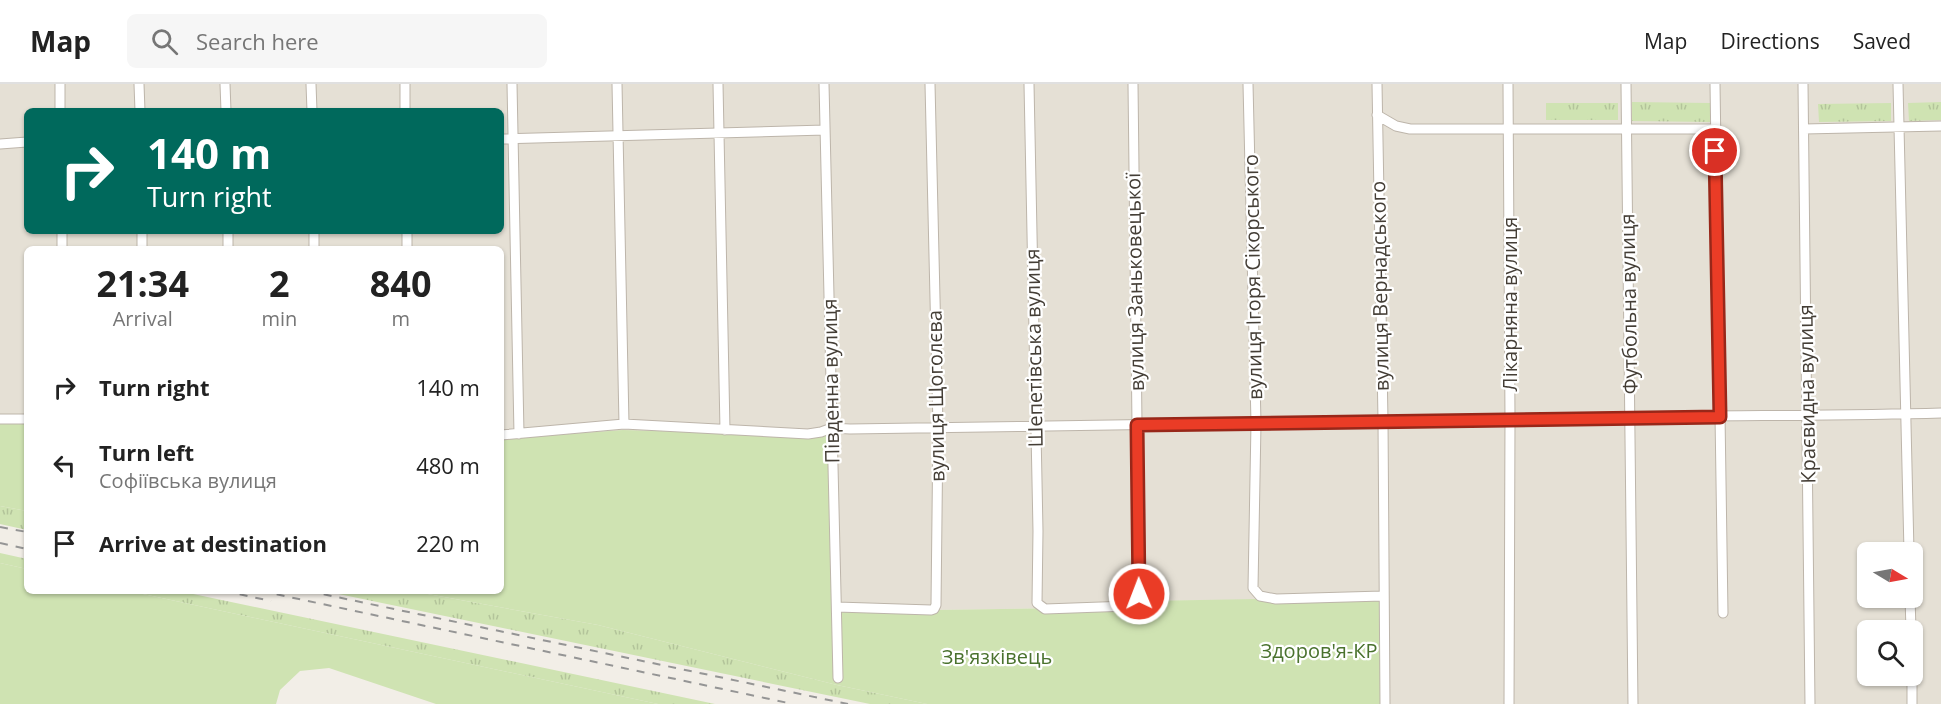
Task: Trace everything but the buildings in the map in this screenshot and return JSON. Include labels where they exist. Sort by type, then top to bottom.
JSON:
[{"type":"street","points":[[60,84],[60,108]]},
{"type":"street","points":[[139,84],[140,108]]},
{"type":"street","points":[[225,84],[226,108]]},
{"type":"street","points":[[311,84],[312,108]]},
{"type":"street","points":[[405,84],[405,108]]},
{"type":"street","points":[[512,84],[519,434]]},
{"type":"street","points":[[617,84],[624,424]]},
{"type":"street","points":[[718,84],[725,430]]},
{"type":"street","name":"Південна вулиця","points":[[824,84],[838,678]]},
{"type":"street","name":"вулиця Щоголєва","points":[[837,607],[934,609],[936,606],[938,428],[930,84]]},
{"type":"street","name":"Шепетівська вулиця","points":[[1029,84],[1037,603],[1045,609]]},
{"type":"street","name":"вулиця Заньковецької","points":[[1045,609],[1129,606],[1137,602],[1139,594],[1132,84]]},
{"type":"street","name":"вулиця Ігоря Сікорського","points":[[1248,84],[1256,423],[1253,588],[1264,598],[1276,599],[1383,597]]},
{"type":"street","name":"вулиця Вернадського","points":[[1377,84],[1385,704]]},
{"type":"street","name":"Лікарняна вулиця","points":[[1508,84],[1509,704]]},
{"type":"street","name":"Футбольна вулиця","points":[[1626,84],[1633,704]]},
{"type":"street","points":[[1715,84],[1723,613]]},
{"type":"street","name":"Краєвидна вулиця","points":[[1803,84],[1810,704]]},
{"type":"street","points":[[1898,84],[1909,542]]},
{"type":"street","points":[[1377,115],[1396,126],[1410,129],[1715,129]]},
{"type":"street","points":[[1804,129],[1941,126]]},
{"type":"street","points":[[504,139],[825,130]]},
{"type":"street","points":[[0,144],[24,142]]},
{"type":"street","points":[[504,435],[624,424],[808,434],[832,428],[1630,417],[1808,417],[1941,413]]},
{"type":"street","points":[[0,419],[24,419]]},
{"type":"street","points":[[1911,686],[1912,704]]},
{"type":"shaded area","points":[[0,84],[1941,84],[1941,704],[1382,704],[1276,600],[1142,601],[1130,607],[933,610],[837,607],[831,556],[828,437],[504,439],[504,246],[24,246],[24,421],[0,421]]},
{"type":"green space","points":[[1632,102],[1710,103],[1710,122],[1632,121]]},
{"type":"green space","points":[[1941,102],[1941,120],[1909,121],[1908,103]]},
{"type":"green space","points":[[1546,103],[1618,103],[1618,120],[1546,120]]},
{"type":"green space","points":[[1891,103],[1891,121],[1819,122],[1818,104]]},
{"type":"green space","points":[[0,421],[24,421],[24,510],[0,506]]},
{"type":"green space","points":[[623,430],[828,436],[831,556],[837,607],[933,610],[1130,607],[1142,601],[1381,597],[1382,704],[927,704],[837,685],[598,625],[428,594],[504,594],[504,439]]},
{"type":"green space","points":[[0,506],[24,510],[24,529],[0,524]]},
{"type":"green space","points":[[0,553],[24,558],[24,568],[0,563]]},
{"type":"green space","points":[[0,563],[24,568],[24,594],[143,594],[658,704],[436,704],[329,668],[300,671],[280,690],[276,704],[0,704]]},
{"type":"green space","points":[[143,594],[193,594],[715,704],[658,704]]},
{"type":"green space","points":[[338,594],[428,594],[598,625],[837,685],[927,704],[870,704]]},
{"type":"railway","points":[[0,527],[24,531]]},
{"type":"railway","points":[[0,543],[24,548]]},
{"type":"railway","points":[[238,594],[271,601]]},
{"type":"railway","points":[[275,594],[793,704]]},
{"type":"railway","points":[[322,594],[848,704]]},
{"type":"route","points":[[1139,594],[1137,425],[1720,417],[1715,151]]},
{"type":"park label","name":"Здоров'я-КР","points":[[1319,651]]},
{"type":"park label","name":"Зв'язківець","points":[[997,657]]}]
